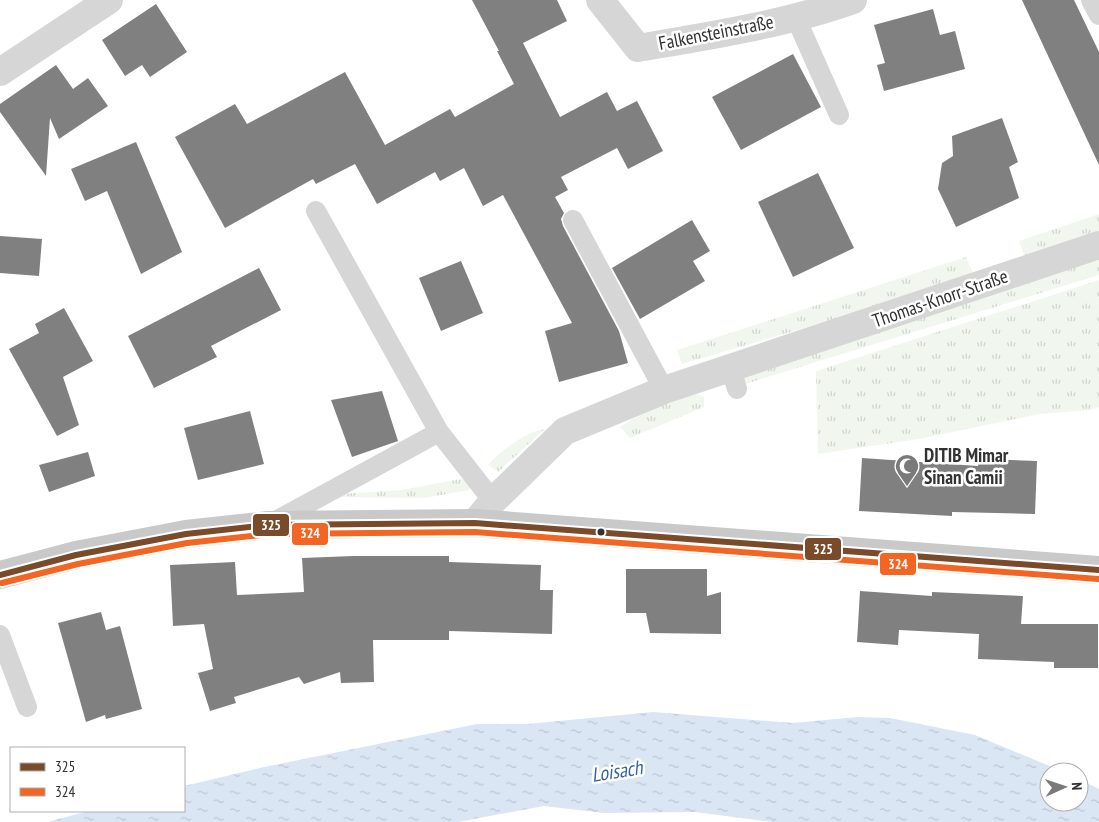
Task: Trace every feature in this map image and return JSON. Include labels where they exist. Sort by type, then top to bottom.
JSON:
[{"type":"main road","points":[[0,574],[76,555],[177,536],[268,525],[475,523],[1099,570]]},
{"type":"street","points":[[0,72],[109,0]]},
{"type":"street","name":"Falkensteinstraße","points":[[600,0],[638,48],[685,40],[795,16],[853,0]]},
{"type":"street","name":"Thomas-Knorr-Straße","points":[[475,523],[492,501],[565,431],[664,390],[734,378],[1099,245]]},
{"type":"lane","points":[[1091,0],[1099,15]]},
{"type":"lane","points":[[795,16],[839,115]]},
{"type":"lane","points":[[316,211],[439,432],[492,501]]},
{"type":"lane","points":[[573,220],[664,390]]},
{"type":"lane","points":[[268,525],[439,432]]},
{"type":"lane","points":[[0,635],[27,707]]},
{"type":"green space","points":[[1099,214],[1099,237],[1027,264],[1019,241]]},
{"type":"green space","points":[[1099,255],[1099,275],[729,389],[748,372]]},
{"type":"green space","points":[[966,257],[975,278],[682,364],[677,350]]},
{"type":"green space","points":[[1099,280],[1099,407],[1091,410],[1039,414],[919,439],[818,454],[816,371]]},
{"type":"green space","points":[[691,392],[704,397],[704,407],[630,438],[620,427],[632,419]]},
{"type":"green space","points":[[545,429],[498,472],[488,465],[514,442],[538,430]]},
{"type":"green space","points":[[466,478],[474,483],[469,490],[424,498],[332,497],[339,494],[401,490]]},
{"type":"water","name":"Loisach","points":[[653,712],[793,723],[857,717],[890,718],[975,735],[1040,762],[1039,812],[1089,812],[1089,784],[1099,789],[1099,822],[772,822],[695,812],[604,813],[544,806],[458,822],[47,822],[85,812],[185,812],[185,786],[264,767],[477,724],[527,724]]},
{"type":"building","points":[[472,0],[557,0],[567,21],[523,43],[560,117],[607,92],[617,111],[637,101],[663,151],[628,169],[617,148],[561,177],[568,190],[555,197],[564,213],[561,219],[563,226],[619,331],[628,363],[559,382],[545,331],[572,323],[503,195],[483,206],[464,168],[440,181],[435,172],[377,204],[355,164],[316,184],[313,179],[225,228],[175,137],[235,104],[247,124],[345,72],[385,145],[450,109],[455,117],[514,84]]},
{"type":"building","points":[[1022,0],[1074,0],[1099,52],[1099,165]]},
{"type":"building","points":[[156,4],[187,52],[150,77],[142,65],[125,76],[102,40]]},
{"type":"building","points":[[933,9],[940,35],[955,31],[965,69],[884,91],[877,65],[885,63],[874,25]]},
{"type":"building","points":[[793,54],[821,107],[741,150],[712,97]]},
{"type":"building","points":[[56,65],[73,89],[88,78],[108,106],[59,139],[50,118],[46,176],[0,112],[0,104]]},
{"type":"building","points":[[1002,118],[1018,162],[1009,167],[1019,198],[956,227],[938,189],[942,163],[953,156],[952,136]]},
{"type":"building","points":[[136,142],[182,252],[141,274],[107,191],[85,201],[71,169]]},
{"type":"building","points":[[818,173],[854,248],[793,277],[758,202]]},
{"type":"building","points":[[692,220],[710,251],[693,261],[705,281],[640,319],[612,268]]},
{"type":"building","points":[[0,236],[42,239],[39,276],[0,273]]},
{"type":"building","points":[[461,261],[483,313],[441,331],[419,278]]},
{"type":"building","points":[[259,268],[281,310],[211,346],[217,357],[154,388],[128,336]]},
{"type":"building","points":[[64,308],[93,361],[63,377],[79,425],[57,436],[9,349],[39,333],[35,324]]},
{"type":"building","points":[[382,391],[398,441],[352,457],[331,400]]},
{"type":"building","points":[[250,411],[264,464],[198,480],[184,428]]},
{"type":"building","points":[[88,452],[95,476],[49,492],[39,465]]},
{"type":"building","points":[[862,458],[978,466],[979,459],[1037,461],[1035,514],[952,512],[952,516],[859,511]]},
{"type":"building","points":[[449,556],[449,562],[541,565],[540,590],[553,590],[552,634],[449,631],[449,640],[373,640],[374,682],[341,683],[340,672],[304,684],[299,677],[234,697],[236,703],[210,711],[198,673],[213,669],[204,624],[173,626],[170,565],[235,562],[237,595],[304,592],[302,558]]},
{"type":"building","points":[[626,569],[707,569],[707,596],[721,592],[721,634],[650,633],[646,613],[626,613]]},
{"type":"building","points":[[860,591],[932,596],[932,592],[1023,596],[1021,624],[1098,624],[1098,668],[1054,668],[1054,662],[978,659],[979,634],[899,630],[898,645],[857,642]]},
{"type":"building","points":[[101,612],[106,630],[120,626],[142,709],[106,719],[105,715],[86,722],[58,623]]},
{"type":"transit line","name":"325","points":[[0,575],[76,555],[186,534],[268,525],[475,523],[1099,570]]},
{"type":"transit line","name":"324","points":[[2,583],[78,564],[187,543],[269,534],[475,532],[1098,579]]},
{"type":"place","name":"DITIB Mimar Sinan Camii","points":[[907,487]]}]
